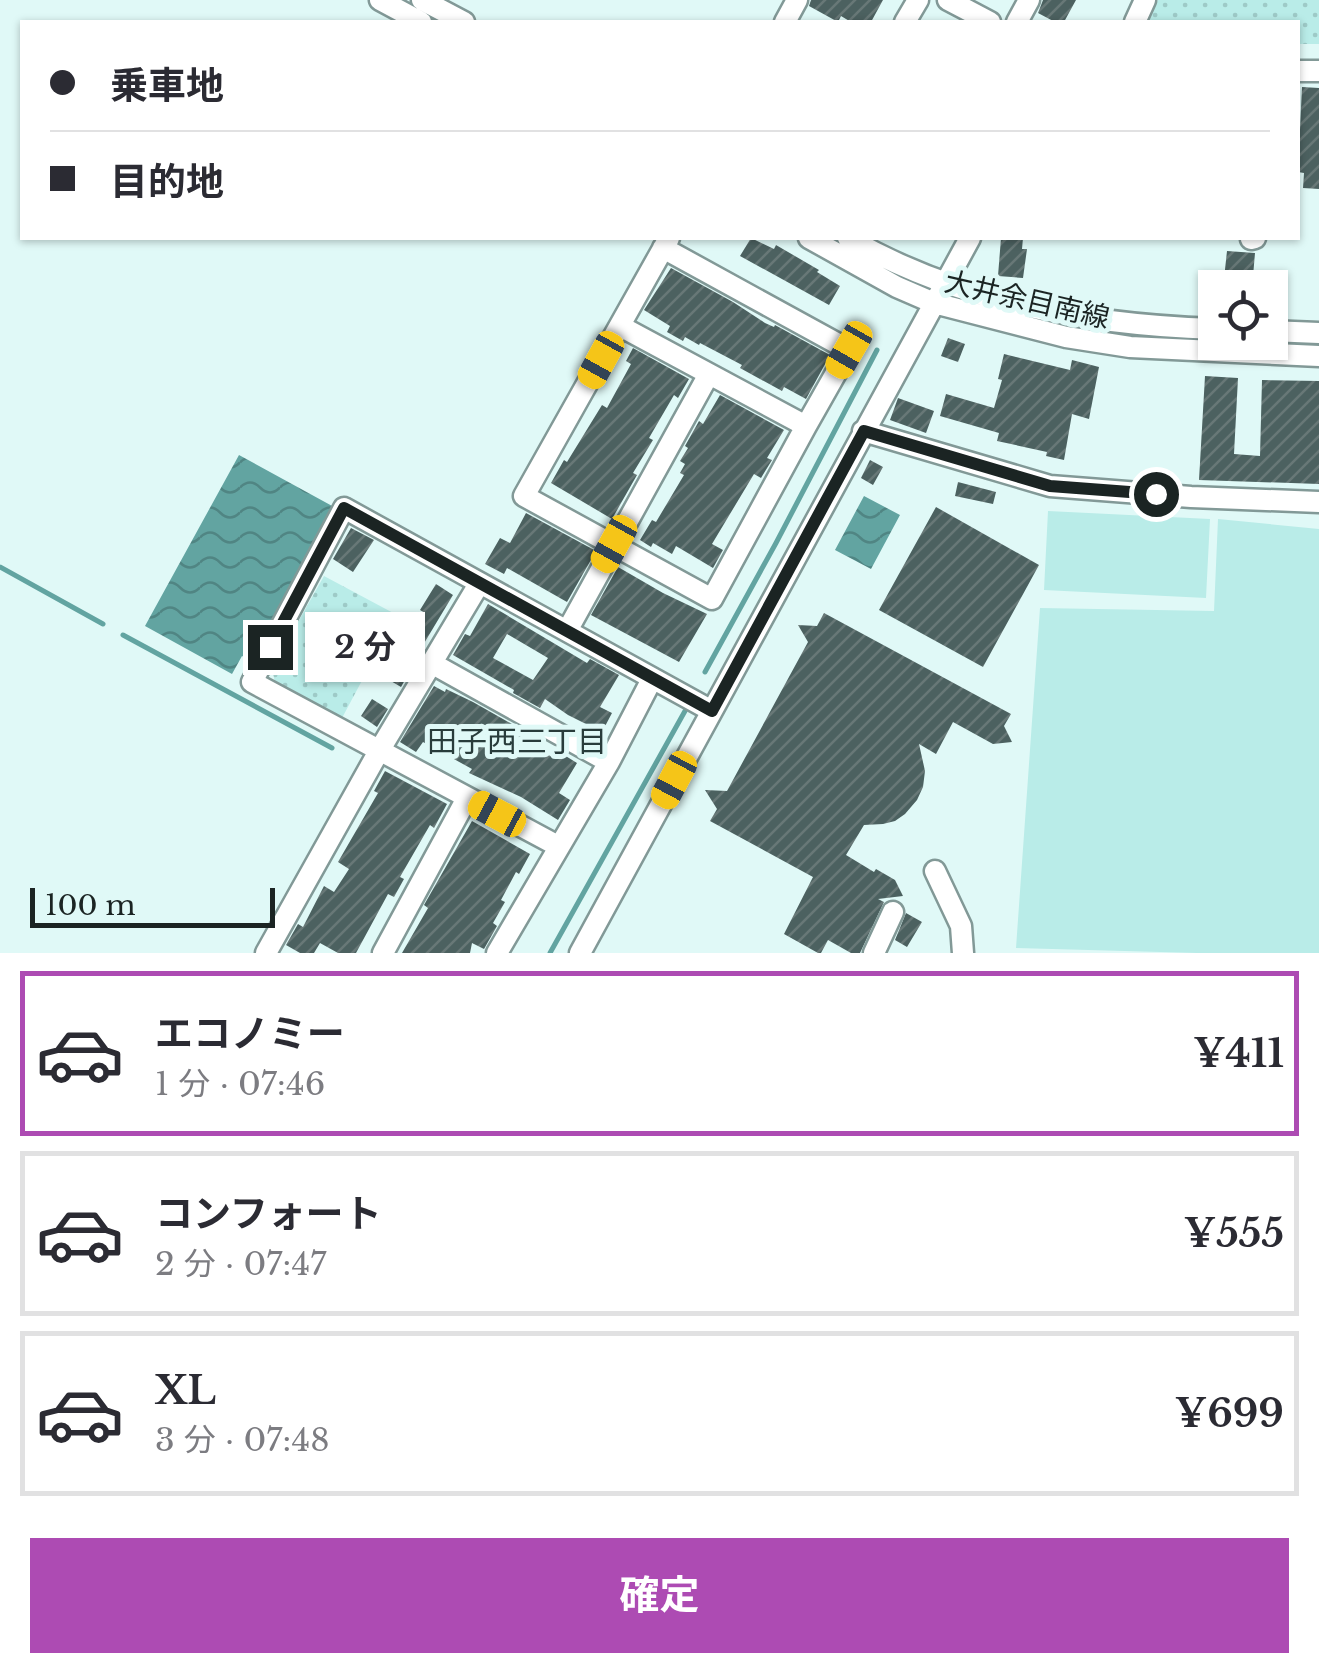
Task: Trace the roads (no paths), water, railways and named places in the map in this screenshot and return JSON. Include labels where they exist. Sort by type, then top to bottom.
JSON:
[{"type":"street","points":[[380,0],[416,20]]},
{"type":"street","points":[[422,0],[459,13]]},
{"type":"street","points":[[948,0],[986,20]]},
{"type":"street","points":[[813,240],[897,288],[934,303],[1066,338],[1130,347],[1319,356]]},
{"type":"street","name":"大井余目南線","points":[[852,240],[917,272],[1039,309],[1103,321],[1198,328]]},
{"type":"street","points":[[580,953],[969,240]]},
{"type":"street","points":[[666,243],[849,350],[712,599],[524,496],[666,243]]},
{"type":"street","points":[[620,326],[806,426]]},
{"type":"street","points":[[1288,332],[1319,333]]},
{"type":"street","points":[[567,631],[710,374]]},
{"type":"street","points":[[864,431],[1050,486],[1319,502]]},
{"type":"street","points":[[558,846],[252,682],[344,508],[712,711]]},
{"type":"street","points":[[270,951],[379,751],[480,584]]},
{"type":"street","points":[[434,664],[609,762]]},
{"type":"street","points":[[497,953],[609,762],[652,679]]},
{"type":"street","points":[[383,953],[467,798]]},
{"type":"street","points":[[935,870],[961,926],[963,953]]},
{"type":"street","points":[[874,953],[893,912]]},
{"type":"water","points":[[239,455],[334,507],[250,660],[242,656],[232,674],[145,626]]},
{"type":"water","points":[[864,496],[900,515],[871,569],[835,550]]},
{"type":"waterway","points":[[705,672],[877,350]]},
{"type":"waterway","points":[[0,567],[103,624]]},
{"type":"waterway","points":[[123,635],[332,748]]},
{"type":"waterway","points":[[550,953],[685,711]]},
{"type":"district","name":"田子西三丁目","points":[[517,741]]}]
